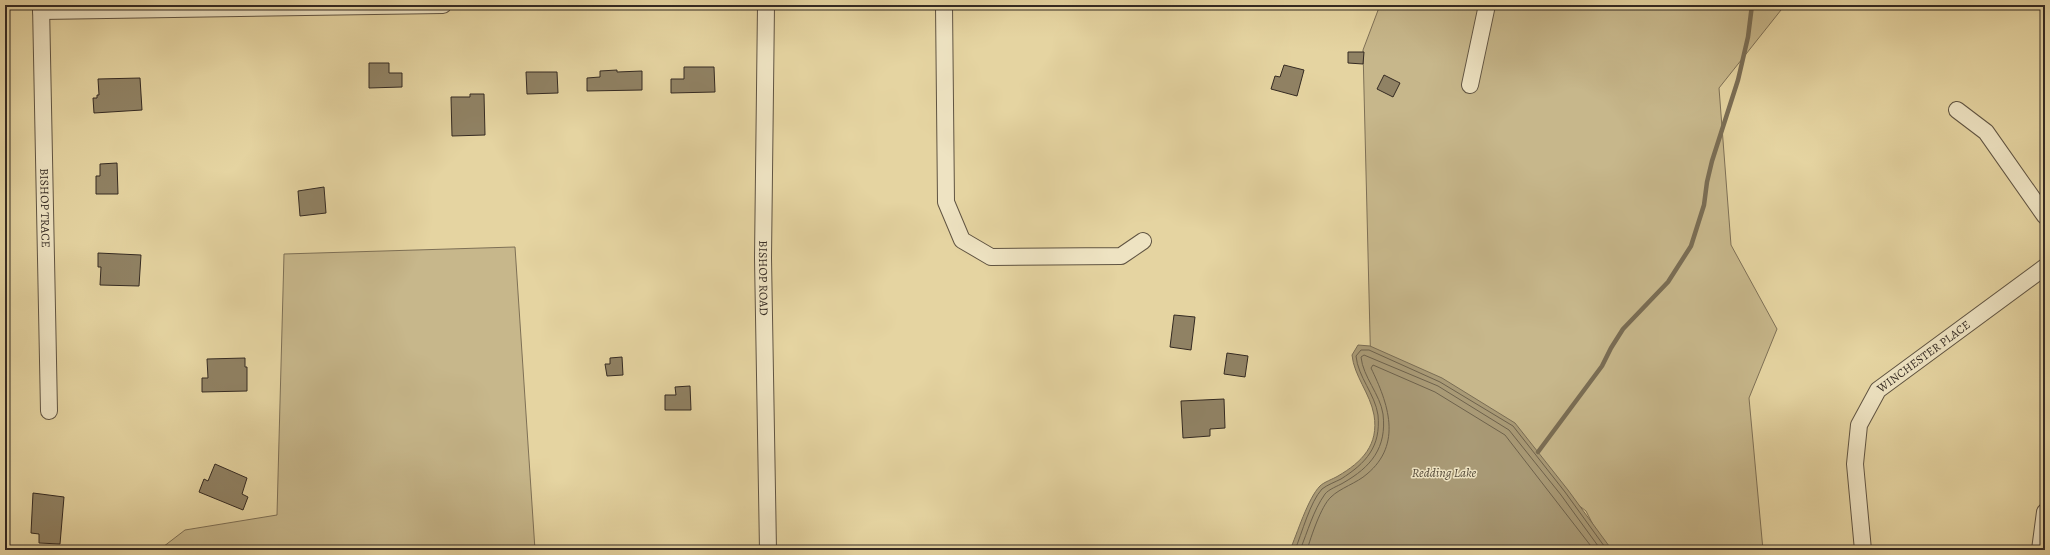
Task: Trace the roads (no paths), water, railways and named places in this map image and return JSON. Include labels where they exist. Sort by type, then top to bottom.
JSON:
[{"type":"street","points":[[41,8],[443,5]]},
{"type":"street","name":"BISHOP ROAD","points":[[766,5],[763,258],[768,550]]},
{"type":"street","points":[[944,5],[946,202],[962,240],[991,257],[1121,256],[1143,241]]},
{"type":"street","points":[[1470,85],[1487,5]]},
{"type":"street","name":"BISHOP TRACE","points":[[41,8],[49,411]]},
{"type":"street","points":[[1957,110],[1986,132],[2045,216]]},
{"type":"street","name":"WINCHESTER PLACE","points":[[1863,550],[1855,464],[1859,425],[1878,390],[2045,267]]},
{"type":"street","points":[[2040,550],[2045,512]]},
{"type":"water","name":"Redding Lake","points":[[1358,345],[1370,346],[1442,378],[1515,423],[1568,490],[1612,550],[1290,550],[1307,507],[1320,486],[1347,471],[1354,465],[1367,452],[1374,435],[1375,426],[1372,407],[1353,363],[1352,355]]},
{"type":"waterway","points":[[1538,452],[1602,366],[1623,329],[1668,282],[1691,246],[1704,205],[1712,161],[1738,80],[1748,37],[1752,5]]}]
